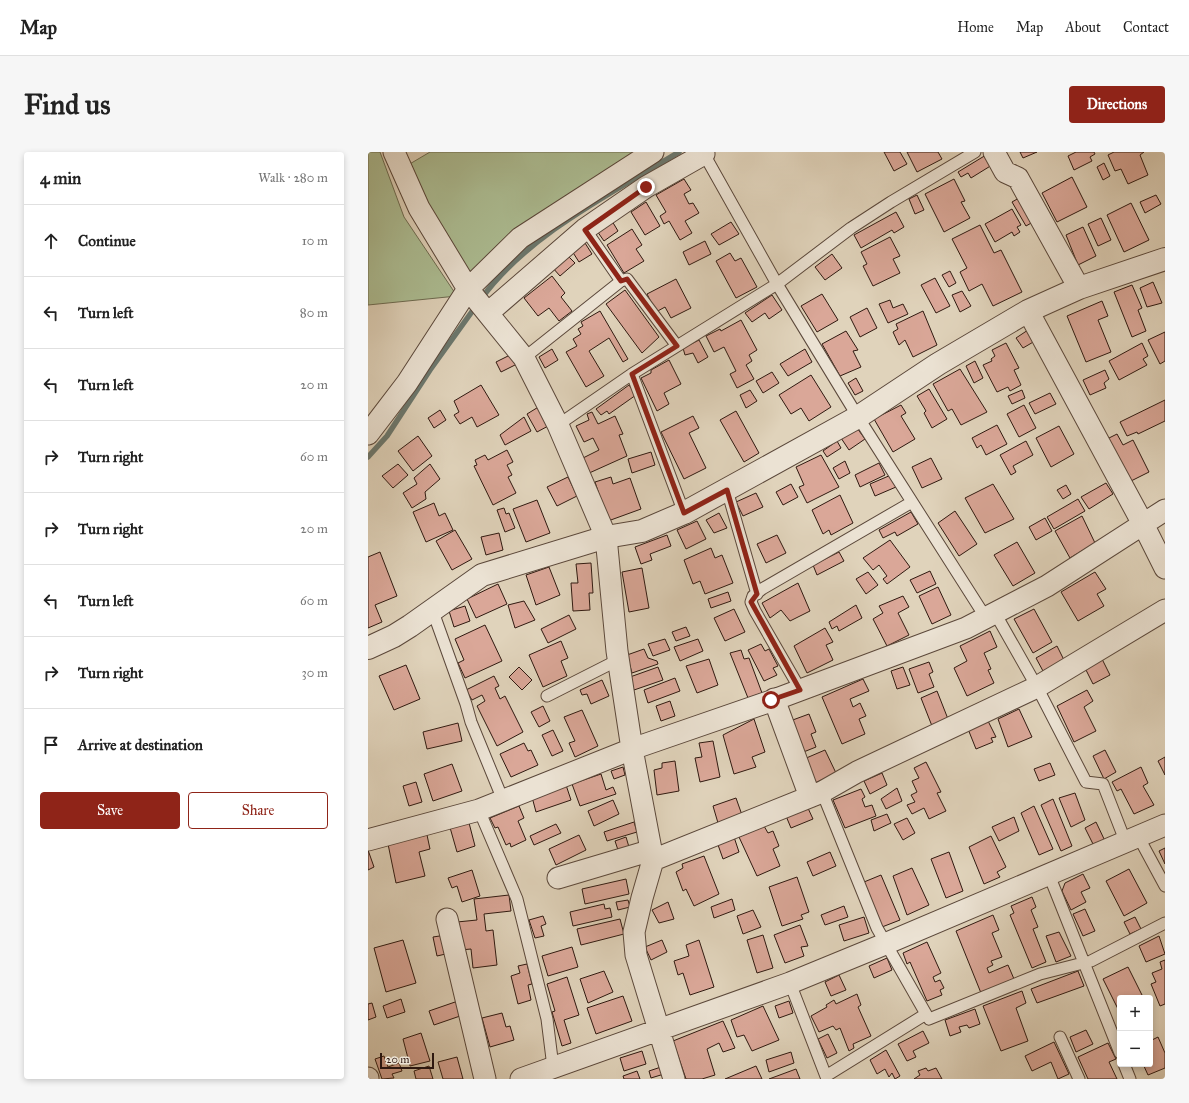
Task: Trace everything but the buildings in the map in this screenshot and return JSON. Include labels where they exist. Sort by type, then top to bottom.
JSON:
[{"type":"street","points":[[394,152],[419,208],[468,289],[524,358],[558,425],[606,537],[611,606],[618,660],[632,749],[653,855],[634,932],[636,955],[674,1079]]},
{"type":"street","points":[[368,434],[407,383],[468,289],[520,238],[653,152]]},
{"type":"street","points":[[994,152],[1005,172],[1018,178],[1079,288]]},
{"type":"street","points":[[488,313],[585,230],[646,187],[704,154]]},
{"type":"street","points":[[368,648],[394,636],[482,575],[606,537],[642,531],[684,513],[858,417],[938,364],[1028,312],[1079,288],[1165,260]]},
{"type":"street","points":[[1028,312],[1143,524],[1165,568]]},
{"type":"street","points":[[368,840],[479,810],[632,749],[800,690],[966,628],[1048,586],[1165,510]]},
{"type":"street","points":[[558,878],[653,855],[816,794],[857,772],[1037,687],[1165,610]]},
{"type":"street","points":[[774,699],[816,794]]},
{"type":"street","points":[[521,1079],[790,983],[886,944],[1165,825]]},
{"type":"street","points":[[447,919],[485,1079]]},
{"type":"lane","points":[[558,425],[632,374],[777,284],[851,228],[891,202],[975,152]]},
{"type":"lane","points":[[704,154],[777,284],[858,417],[912,502],[991,615],[1037,687],[1086,782],[1103,784],[1132,840],[1165,886]]},
{"type":"lane","points":[[585,230],[621,281]]},
{"type":"lane","points":[[524,358],[621,281],[627,279],[677,346]]},
{"type":"lane","points":[[632,374],[684,513]]},
{"type":"lane","points":[[727,490],[757,594]]},
{"type":"lane","points":[[800,690],[754,611],[751,602],[757,594],[912,502]]},
{"type":"lane","points":[[432,609],[471,722],[503,800]]},
{"type":"lane","points":[[547,696],[618,660]]},
{"type":"lane","points":[[816,794],[886,944],[929,1019],[1040,974],[1091,961],[1165,923]]},
{"type":"lane","points":[[479,810],[517,899],[547,1019],[553,1067]]},
{"type":"lane","points":[[1049,874],[1117,1044]]},
{"type":"lane","points":[[790,983],[826,1077],[926,1014]]},
{"type":"lane","points":[[1060,1037],[1079,1079]]},
{"type":"lane","points":[[1125,1067],[1130,1079]]},
{"type":"green space","points":[[368,152],[380,152],[404,217],[457,296],[368,305]]},
{"type":"green space","points":[[430,152],[643,152],[469,280],[408,165]]},
{"type":"waterway","points":[[481,299],[500,276],[546,235],[599,200],[679,152]]},
{"type":"waterway","points":[[368,457],[387,436],[430,370],[476,306]]},
{"type":"route","points":[[646,187],[585,230],[621,281],[627,279],[677,346],[632,374],[684,513],[727,490],[757,594],[753,596],[751,602],[754,611],[800,690],[771,700]]}]
